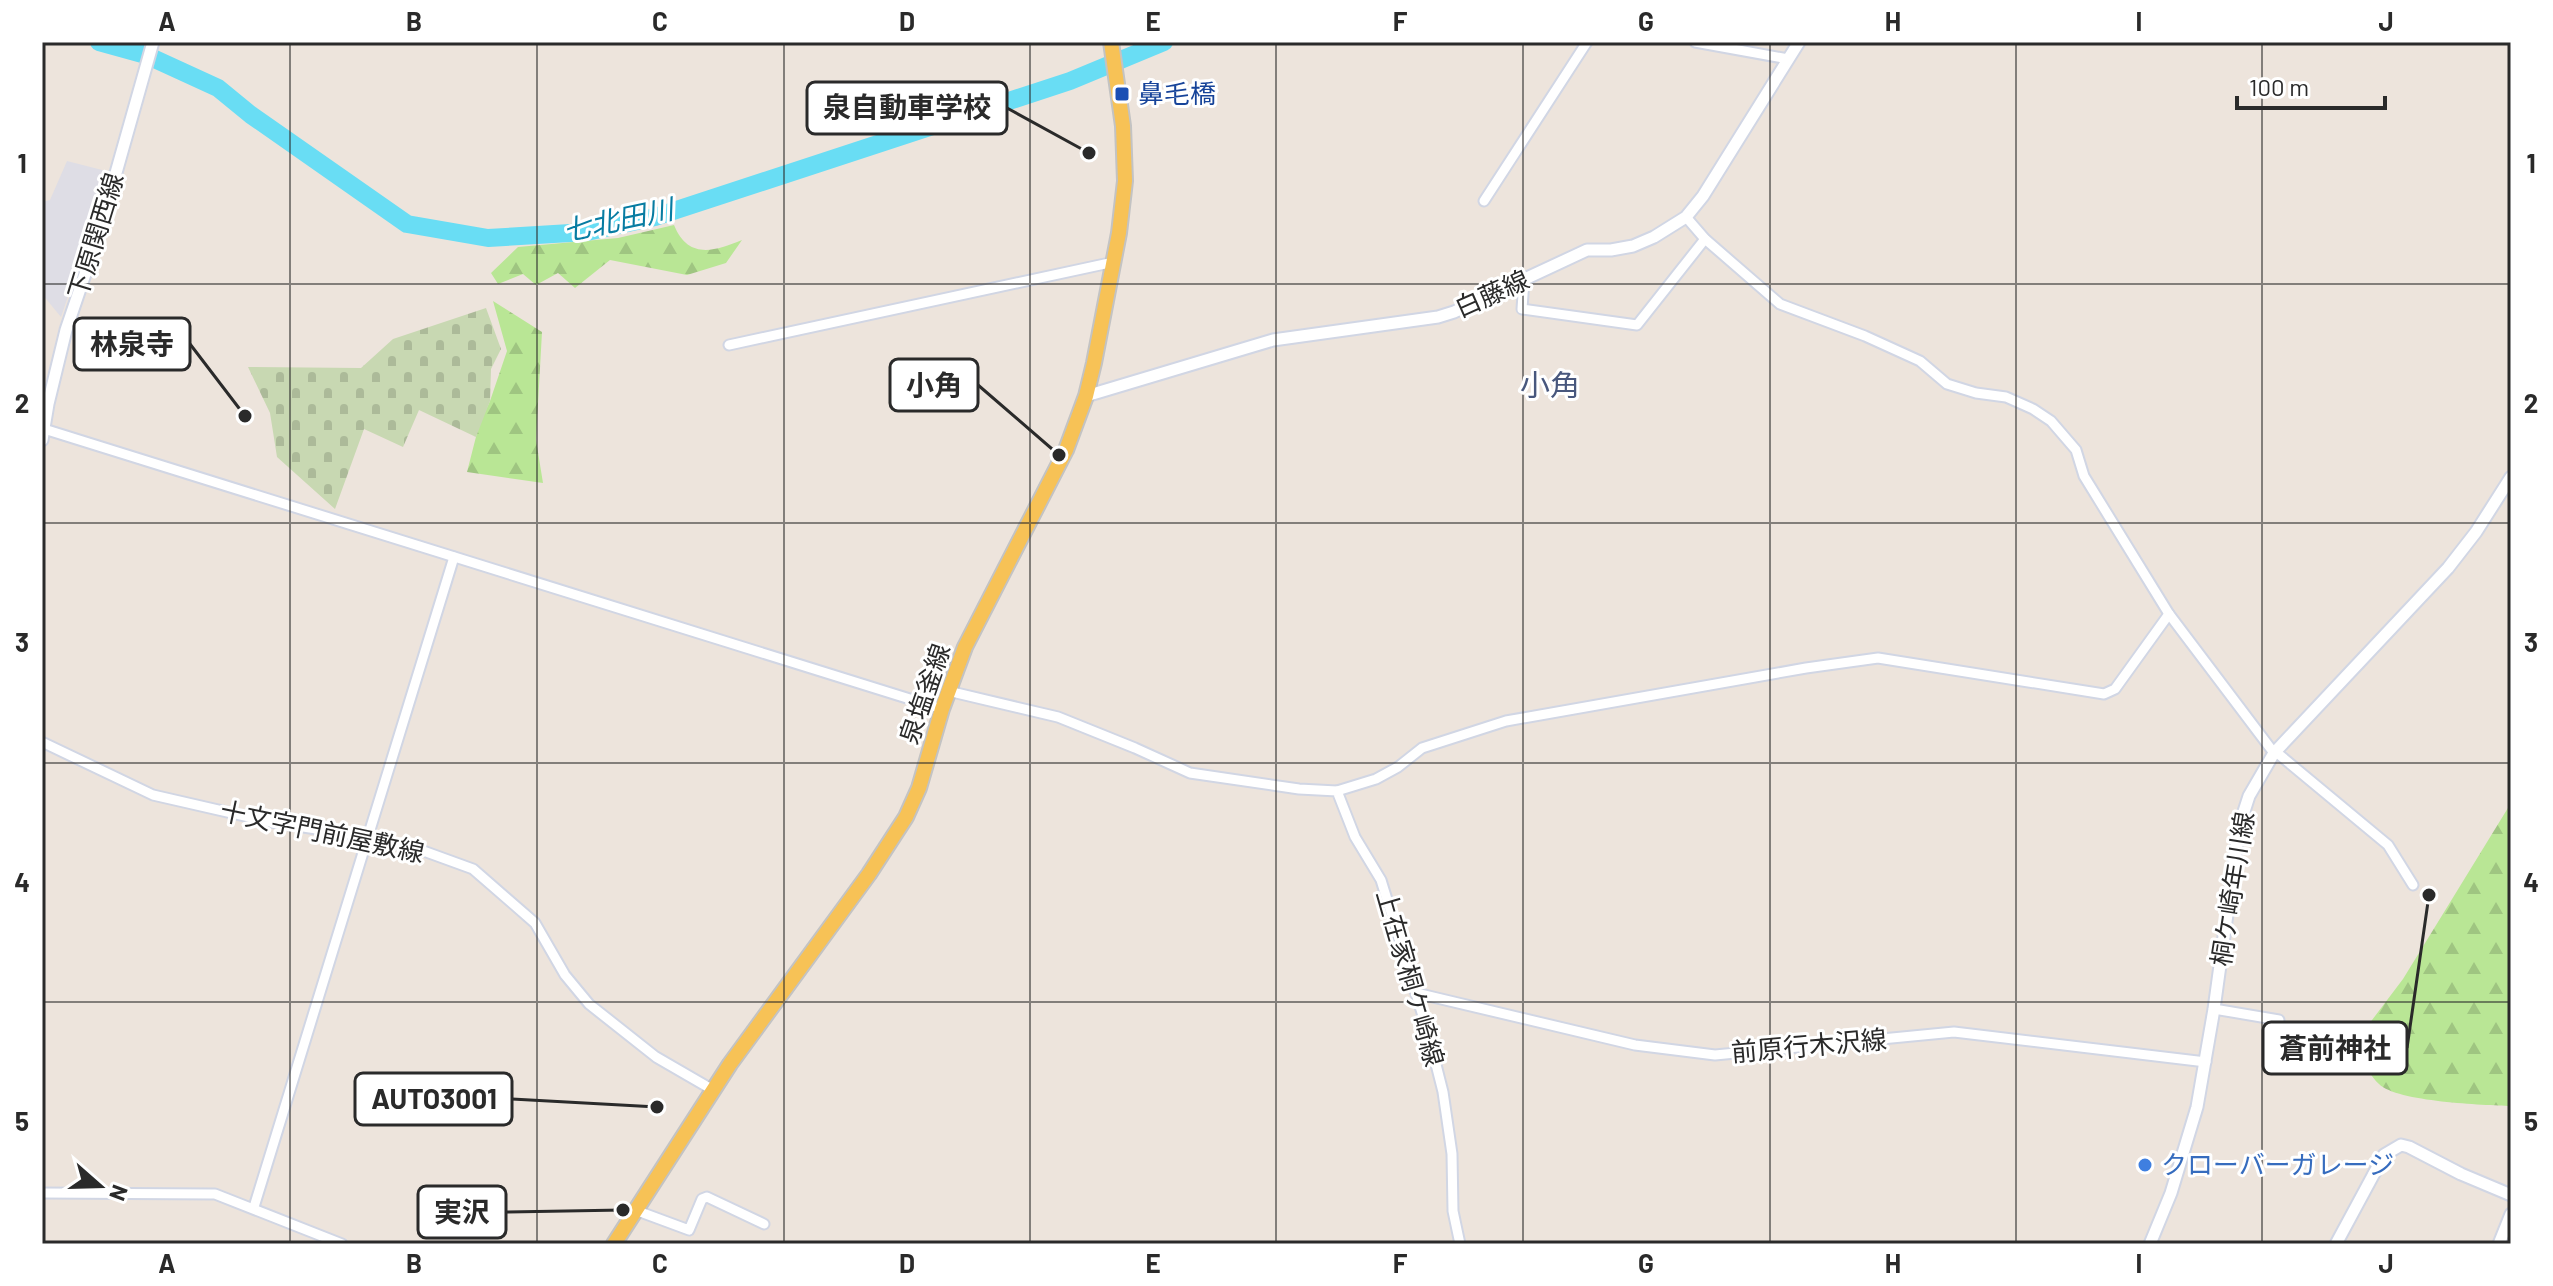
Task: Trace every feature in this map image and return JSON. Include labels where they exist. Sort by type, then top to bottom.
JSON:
[{"type":"main road","name":"泉塩釜線","points":[[614,1244],[713,1090],[869,874],[906,817],[919,788],[942,709],[965,647],[1066,450],[1086,396],[1114,262],[1125,181],[1125,150],[1111,42]]},
{"type":"street","name":"下原関西線","points":[[43,434],[66,330],[99,233],[153,42]]},
{"type":"street","points":[[1484,201],[1587,42]]},
{"type":"street","points":[[1695,42],[1788,59]]},
{"type":"street","name":"白藤線","points":[[1086,396],[1273,340],[1438,317],[1587,250],[1633,246],[1654,237],[1686,217],[1703,196],[1799,42]]},
{"type":"street","points":[[1686,217],[1705,239],[1780,304],[1920,361],[1947,384],[1976,393],[2006,397],[2051,421],[2076,450],[2084,476],[2169,614],[2275,752],[2388,845],[2413,885]]},
{"type":"street","points":[[1524,280],[1522,309],[1637,325],[1705,239]]},
{"type":"street","points":[[729,345],[1114,262]]},
{"type":"street","points":[[43,434],[454,557],[942,709]]},
{"type":"street","name":"桐ケ崎年川線","points":[[2150,1244],[2186,1149],[2206,1062],[2239,827],[2249,796],[2275,752],[2448,568],[2476,532],[2511,477]]},
{"type":"street","points":[[254,1207],[454,557]]},
{"type":"street","points":[[948,691],[1058,717],[1190,773],[1299,789],[1337,791],[1376,779],[1422,748],[1506,721],[1878,658],[2104,694],[2115,689],[2169,614]]},
{"type":"street","name":"十文字門前屋敷線","points":[[42,742],[153,795],[271,822],[368,837],[418,849],[473,869],[535,923],[565,975],[589,1004],[656,1057],[713,1090]]},
{"type":"street","name":"上在家桐ケ崎線","points":[[1337,791],[1355,837],[1381,880],[1443,1092],[1452,1154],[1453,1211],[1460,1244]]},
{"type":"street","name":"前原行木沢線","points":[[1416,993],[1635,1045],[1715,1055],[1954,1032],[2206,1062]]},
{"type":"street","points":[[2214,1009],[2279,1020]]},
{"type":"street","points":[[2336,1244],[2384,1155],[2401,1145],[2511,1195]]},
{"type":"street","points":[[42,1193],[215,1194],[342,1244]]},
{"type":"street","points":[[635,1210],[689,1230],[702,1199],[707,1197],[764,1224]]},
{"type":"street","points":[[2499,1244],[2511,1214]]},
{"type":"shaded area","points":[[67,161],[110,172],[61,317],[42,294],[42,202],[50,200]]},
{"type":"green space","points":[[674,225],[686,243],[702,250],[721,248],[742,240],[726,263],[687,275],[610,260],[575,288],[558,273],[536,285],[523,274],[498,284],[491,273],[518,247],[618,238]]},
{"type":"green space","points":[[493,301],[542,332],[536,440],[543,483],[467,472],[479,425],[507,351]]},
{"type":"green space","points":[[486,308],[501,349],[491,369],[490,401],[476,437],[419,410],[403,447],[364,429],[335,509],[277,457],[270,413],[248,367],[361,368],[393,339]]},
{"type":"green space","points":[[2511,803],[2511,1106],[2422,1099],[2389,1090],[2376,1081],[2360,1058],[2366,1028],[2403,979]]},
{"type":"waterway","name":"七北田川","points":[[99,42],[146,55],[218,88],[251,115],[407,224],[488,238],[587,232],[655,217],[1070,81],[1164,42]]},
{"type":"place","name":"鼻毛橋","points":[[1122,94]]},
{"type":"place","name":"泉自動車学校","points":[[1089,153]]},
{"type":"place","name":"林泉寺","points":[[245,416]]},
{"type":"place","name":"小角","points":[[1059,455]]},
{"type":"place","name":"蒼前神社","points":[[2429,895]]},
{"type":"place","name":"AUTO3001","points":[[657,1107]]},
{"type":"place","name":"クローバーガレージ","points":[[2145,1165]]},
{"type":"place","name":"実沢","points":[[623,1210]]},
{"type":"district","name":"小角","points":[[1550,386]]}]
